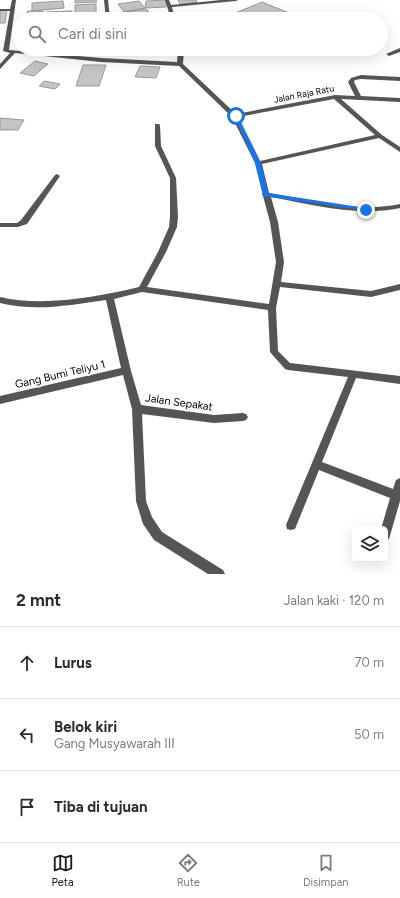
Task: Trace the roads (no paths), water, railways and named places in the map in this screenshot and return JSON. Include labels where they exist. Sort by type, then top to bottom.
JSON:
[{"type":"street","points":[[0,10],[12,10],[14,0]]},
{"type":"street","points":[[106,0],[107,12]]},
{"type":"street","points":[[167,0],[171,12]]},
{"type":"street","points":[[170,6],[236,0]]},
{"type":"street","points":[[3,50],[12,33]]},
{"type":"street","points":[[389,54],[400,50]]},
{"type":"street","points":[[0,67],[12,54]]},
{"type":"street","points":[[58,56],[180,64],[236,116],[258,163],[265,194],[274,222],[280,262],[272,308],[274,352],[288,366],[400,380]]},
{"type":"street","points":[[180,56],[180,64]]},
{"type":"street","points":[[358,97],[351,82],[353,78],[361,77],[400,80]]},
{"type":"street","points":[[335,97],[380,136],[400,150]]},
{"type":"street","name":"Jalan Raja Ratu","points":[[236,116],[335,97],[400,100]]},
{"type":"street","points":[[142,289],[162,252],[173,227],[174,217],[174,178],[158,146],[157,125]]},
{"type":"street","points":[[258,163],[380,136]]},
{"type":"street","points":[[0,225],[18,225],[24,222],[57,176]]},
{"type":"street","points":[[265,194],[366,210],[384,210],[400,206]]},
{"type":"street","points":[[277,284],[372,294],[400,287]]},
{"type":"street","points":[[0,300],[17,304],[39,305],[109,297],[142,289],[272,308]]},
{"type":"street","points":[[109,297],[126,371],[137,408],[141,501],[147,520],[158,536],[219,574]]},
{"type":"street","name":"Gang Bumi Teliyu 1","points":[[0,400],[126,371]]},
{"type":"street","points":[[291,525],[353,375]]},
{"type":"street","name":"Jalan Sepakat","points":[[137,408],[214,419],[243,417]]},
{"type":"street","points":[[316,464],[399,489],[388,526]]}]
